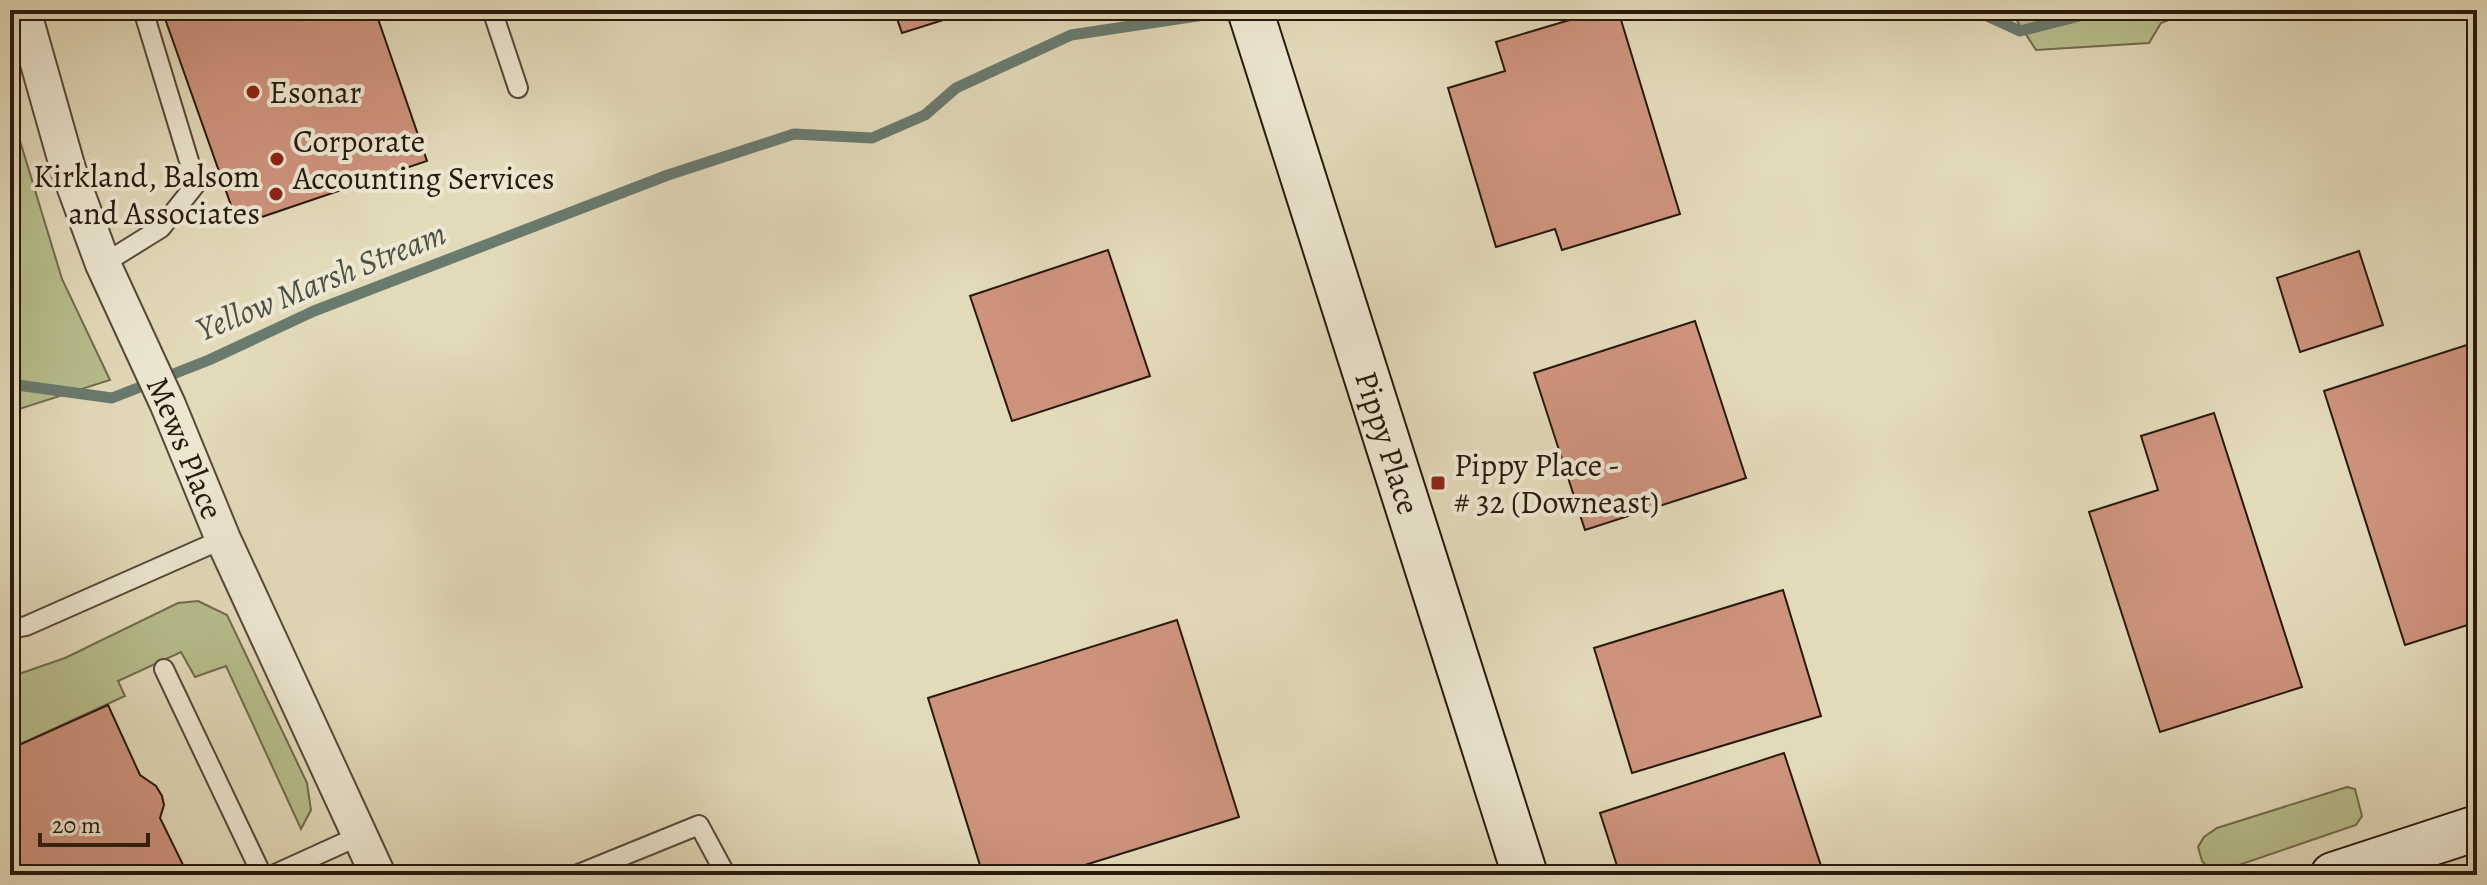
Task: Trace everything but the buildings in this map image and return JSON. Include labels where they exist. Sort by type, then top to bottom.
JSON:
[{"type":"street","name":"Mews Place","points":[[23,10],[68,169],[103,264],[144,350],[223,539],[378,875]]},
{"type":"street","name":"Pippy Place","points":[[1254,24],[1525,875]]},
{"type":"street","points":[[2333,875],[2477,828]]},
{"type":"lane","points":[[103,264],[161,228],[196,184],[143,10]]},
{"type":"lane","points":[[492,10],[518,88]]},
{"type":"lane","points":[[10,629],[26,626],[223,539]]},
{"type":"lane","points":[[164,669],[262,875]]},
{"type":"lane","points":[[576,875],[699,825],[726,875]]},
{"type":"lane","points":[[273,875],[361,835]]},
{"type":"green space","points":[[2010,10],[2194,10],[2161,23],[2149,43],[2036,50]]},
{"type":"green space","points":[[10,108],[62,279],[110,380],[10,412]]},
{"type":"green space","points":[[198,601],[227,615],[307,783],[311,810],[301,829],[226,666],[195,677],[181,652],[118,681],[125,696],[10,749],[10,677],[65,658],[178,603]]},
{"type":"green space","points":[[2347,787],[2355,789],[2362,816],[2356,825],[2227,869],[2212,871],[2202,861],[2198,847],[2204,837],[2217,828]]},
{"type":"waterway","name":"Yellow Marsh Stream","points":[[10,384],[112,398],[209,360],[314,311],[668,175],[794,134],[872,138],[925,115],[956,88],[1071,35],[1237,10]]},
{"type":"waterway","name":"Yellow Marsh Stream","points":[[1974,10],[2020,31],[2103,10]]},
{"type":"place","name":"Esonar","points":[[253,92]]},
{"type":"place","name":"Corporate Accounting Services","points":[[277,159]]},
{"type":"place","name":"Kirkland, Balsom and Associates","points":[[276,194]]},
{"type":"place","name":"Pippy Place - # 32 (Downeast)","points":[[1438,483]]}]
